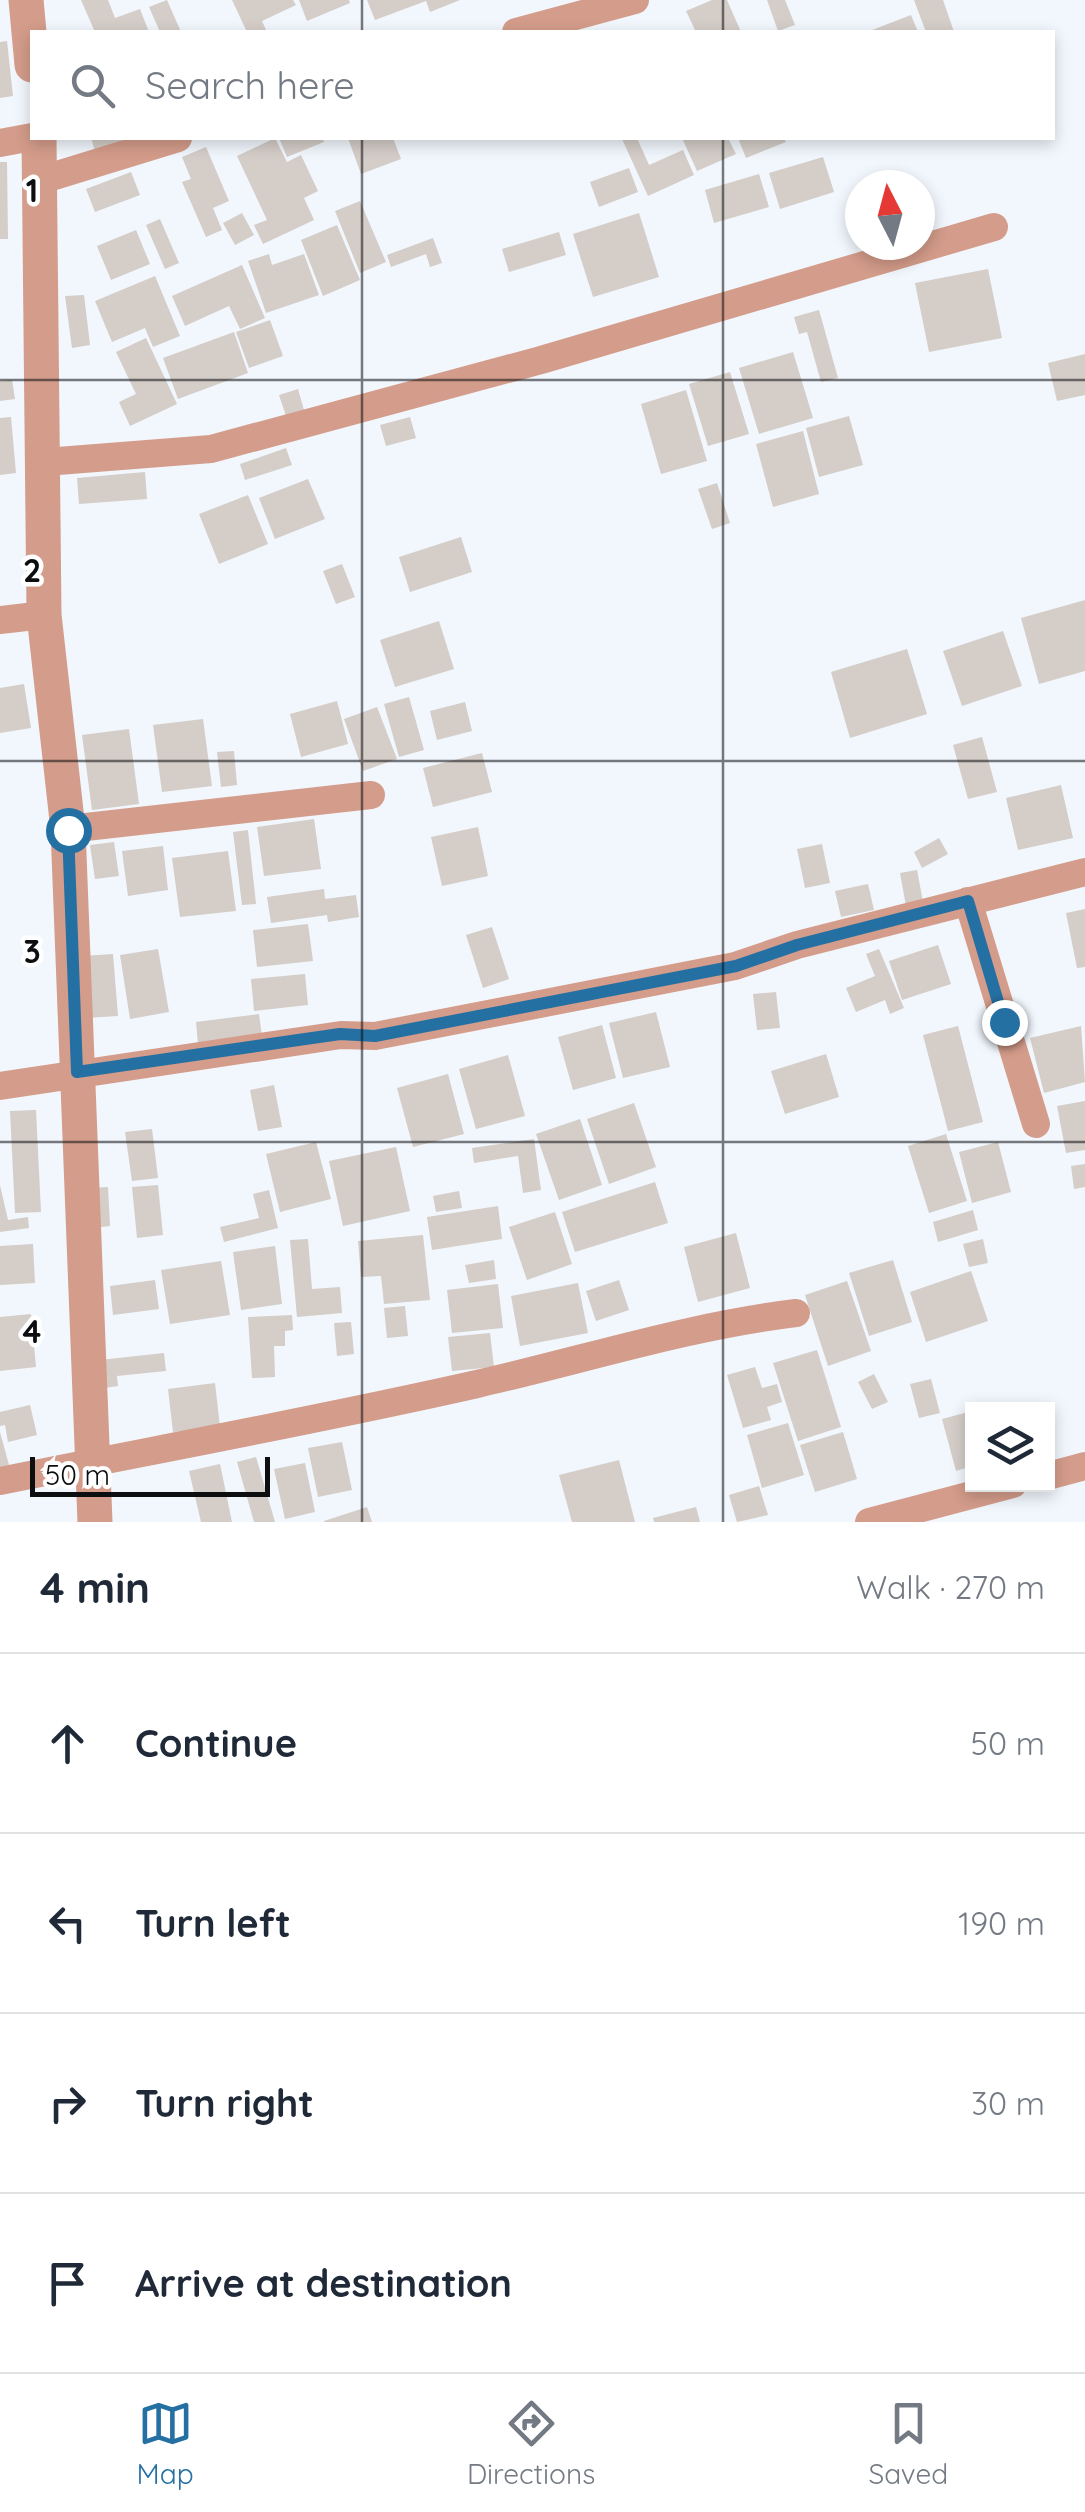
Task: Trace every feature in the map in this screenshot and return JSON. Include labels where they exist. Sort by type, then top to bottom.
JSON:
[{"type":"street","points":[[26,0],[30,43]]},
{"type":"street","points":[[523,30],[635,0]]},
{"type":"street","points":[[0,142],[30,139]]},
{"type":"street","points":[[36,140],[41,180],[44,615],[68,830],[95,1522]]},
{"type":"street","points":[[41,180],[171,140]]},
{"type":"street","points":[[45,462],[211,449],[542,360],[994,226]]},
{"type":"street","points":[[0,620],[44,615]]},
{"type":"street","points":[[68,830],[370,795]]},
{"type":"street","points":[[0,1086],[340,1034],[375,1036],[736,966],[797,945],[1085,872]]},
{"type":"street","points":[[968,901],[1036,1124]]},
{"type":"street","points":[[0,1481],[278,1428],[630,1349],[737,1320],[796,1313]]},
{"type":"street","points":[[1055,1474],[1085,1466]]},
{"type":"street","points":[[869,1522],[983,1492]]},
{"type":"building","points":[[81,0],[108,0],[115,18],[140,9],[148,30],[94,30]]},
{"type":"building","points":[[167,0],[180,30],[159,30],[149,7]]},
{"type":"building","points":[[232,0],[293,0],[296,5],[262,21],[266,30],[246,30]]},
{"type":"building","points":[[299,0],[349,0],[350,3],[307,21]]},
{"type":"building","points":[[367,0],[460,0],[430,12],[426,1],[375,20]]},
{"type":"building","points":[[712,0],[727,0],[740,30],[695,30],[686,11]]},
{"type":"building","points":[[767,0],[785,0],[795,25],[778,30]]},
{"type":"building","points":[[914,0],[943,0],[953,30],[925,30]]},
{"type":"building","points":[[911,15],[917,30],[872,30]]},
{"type":"building","points":[[7,41],[13,96],[0,98],[0,42]]},
{"type":"building","points":[[92,140],[123,143],[95,151]]},
{"type":"building","points":[[271,140],[276,140],[287,162],[301,155],[318,191],[304,198],[314,220],[263,244],[254,225],[267,220],[237,156]]},
{"type":"building","points":[[280,140],[324,142],[287,157]]},
{"type":"building","points":[[349,140],[394,140],[401,159],[361,174]]},
{"type":"building","points":[[622,140],[638,140],[649,165],[683,150],[694,175],[648,196]]},
{"type":"building","points":[[683,140],[729,140],[736,154],[697,171]]},
{"type":"building","points":[[739,140],[786,142],[746,158]]},
{"type":"building","points":[[206,147],[229,201],[213,208],[222,230],[206,237],[182,182],[191,179],[182,157]]},
{"type":"building","points":[[823,157],[834,192],[780,209],[769,173]]},
{"type":"building","points":[[0,162],[7,162],[8,239],[0,239]]},
{"type":"building","points":[[629,168],[638,192],[599,207],[590,182]]},
{"type":"building","points":[[131,172],[140,195],[95,212],[86,189]]},
{"type":"building","points":[[759,174],[769,207],[714,223],[705,190]]},
{"type":"building","points":[[360,201],[386,262],[360,273],[335,211]]},
{"type":"building","points":[[242,213],[254,235],[235,245],[223,223]]},
{"type":"building","points":[[639,213],[659,277],[593,297],[573,234]]},
{"type":"building","points":[[160,219],[179,263],[165,269],[146,225]]},
{"type":"building","points":[[337,225],[360,280],[323,296],[301,240]]},
{"type":"building","points":[[136,230],[150,264],[111,280],[97,246]]},
{"type":"building","points":[[559,232],[566,255],[509,272],[502,249]]},
{"type":"building","points":[[433,238],[442,263],[430,267],[426,254],[391,267],[387,255]]},
{"type":"building","points":[[269,254],[272,265],[304,254],[319,295],[266,313],[248,261]]},
{"type":"building","points":[[242,265],[265,318],[240,329],[229,306],[185,326],[172,296]]},
{"type":"building","points":[[988,269],[1002,338],[929,352],[915,283]]},
{"type":"building","points":[[155,276],[180,336],[153,347],[145,328],[112,342],[95,301]]},
{"type":"building","points":[[84,295],[90,345],[72,348],[65,296]]},
{"type":"building","points":[[819,310],[838,378],[821,382],[807,332],[799,334],[794,317]]},
{"type":"building","points":[[270,320],[283,356],[249,368],[236,332]]},
{"type":"building","points":[[234,332],[248,373],[178,399],[163,358]]},
{"type":"building","points":[[146,338],[177,404],[130,426],[119,402],[136,394],[116,352]]},
{"type":"building","points":[[793,352],[813,418],[759,434],[739,368]]},
{"type":"building","points":[[1085,354],[1085,395],[1057,401],[1048,363]]},
{"type":"building","points":[[730,372],[749,434],[708,446],[689,384]]},
{"type":"building","points":[[12,380],[15,399],[0,401],[0,381]]},
{"type":"building","points":[[298,389],[304,410],[286,416],[279,395]]},
{"type":"building","points":[[686,390],[707,461],[661,474],[641,404]]},
{"type":"building","points":[[849,416],[863,465],[819,477],[806,428]]},
{"type":"building","points":[[11,417],[16,473],[0,475],[0,418]]},
{"type":"building","points":[[410,417],[416,438],[386,446],[380,425]]},
{"type":"building","points":[[803,431],[819,494],[773,507],[756,444]]},
{"type":"building","points":[[286,448],[292,465],[245,480],[240,464]]},
{"type":"building","points":[[145,472],[147,499],[79,504],[77,478]]},
{"type":"building","points":[[308,479],[325,519],[275,539],[259,498]]},
{"type":"building","points":[[717,483],[730,523],[712,529],[698,489]]},
{"type":"building","points":[[248,495],[268,544],[219,564],[199,514]]},
{"type":"building","points":[[461,537],[472,572],[410,592],[399,557]]},
{"type":"building","points":[[342,564],[355,597],[336,604],[323,571]]},
{"type":"building","points":[[1085,600],[1085,671],[1039,684],[1021,618]]},
{"type":"building","points":[[439,621],[454,669],[395,687],[380,640]]},
{"type":"building","points":[[1003,631],[1022,686],[962,706],[943,651]]},
{"type":"building","points":[[907,649],[927,714],[850,738],[831,672]]},
{"type":"building","points":[[24,684],[31,728],[0,733],[0,688]]},
{"type":"building","points":[[409,697],[424,750],[399,757],[384,704]]},
{"type":"building","points":[[337,701],[348,744],[301,757],[290,714]]},
{"type":"building","points":[[465,702],[472,731],[437,740],[430,711]]},
{"type":"building","points":[[377,707],[397,759],[363,771],[344,719]]},
{"type":"building","points":[[203,719],[212,786],[162,792],[153,725]]},
{"type":"building","points":[[129,729],[139,804],[92,810],[82,735]]},
{"type":"building","points":[[982,737],[997,792],[968,799],[953,745]]},
{"type":"building","points":[[234,751],[237,785],[221,787],[217,752]]},
{"type":"building","points":[[482,753],[492,792],[433,807],[423,768]]},
{"type":"building","points":[[1061,785],[1073,838],[1018,850],[1006,798]]},
{"type":"building","points":[[314,819],[321,869],[264,876],[257,827]]},
{"type":"building","points":[[478,827],[488,876],[442,886],[431,837]]},
{"type":"building","points":[[248,830],[256,904],[242,905],[233,832]]},
{"type":"building","points":[[939,838],[948,854],[922,868],[914,852]]},
{"type":"building","points":[[114,842],[119,876],[95,879],[90,845]]},
{"type":"building","points":[[822,844],[830,883],[805,888],[797,849]]},
{"type":"building","points":[[163,846],[168,890],[128,896],[122,851]]},
{"type":"building","points":[[228,851],[236,911],[180,917],[172,858]]},
{"type":"building","points":[[917,870],[923,902],[906,906],[900,873]]},
{"type":"building","points":[[868,884],[874,910],[841,917],[835,891]]},
{"type":"building","points":[[324,889],[325,899],[356,895],[359,917],[328,922],[327,915],[271,923],[267,897]]},
{"type":"building","points":[[1085,909],[1085,967],[1077,968],[1066,913]]},
{"type":"building","points":[[308,924],[313,961],[257,967],[253,930]]},
{"type":"building","points":[[492,927],[509,979],[483,988],[466,935]]},
{"type":"building","points":[[938,945],[951,984],[902,1000],[889,961]]},
{"type":"building","points":[[158,949],[169,1012],[130,1019],[120,955]]},
{"type":"building","points":[[879,949],[904,1008],[890,1014],[885,1000],[856,1012],[846,988],[875,976],[866,954]]},
{"type":"building","points":[[113,954],[118,1016],[86,1018],[82,956]]},
{"type":"building","points":[[305,974],[308,1005],[254,1011],[251,979]]},
{"type":"building","points":[[776,992],[780,1028],[757,1030],[753,994]]},
{"type":"building","points":[[656,1012],[670,1067],[623,1078],[609,1023]]},
{"type":"building","points":[[259,1014],[262,1036],[198,1044],[196,1022]]},
{"type":"building","points":[[602,1025],[616,1078],[573,1090],[558,1037]]},
{"type":"building","points":[[958,1026],[983,1122],[948,1131],[923,1035]]},
{"type":"building","points":[[1081,1026],[1085,1082],[1044,1093],[1030,1038]]},
{"type":"building","points":[[826,1054],[839,1097],[785,1114],[771,1071]]},
{"type":"building","points":[[508,1055],[525,1116],[476,1129],[459,1069]]},
{"type":"building","points":[[448,1074],[464,1134],[413,1147],[397,1088]]},
{"type":"building","points":[[274,1085],[282,1127],[258,1131],[250,1090]]},
{"type":"building","points":[[1085,1101],[1085,1150],[1066,1153],[1057,1106]]},
{"type":"building","points":[[634,1103],[656,1167],[609,1184],[587,1119]]},
{"type":"building","points":[[36,1110],[41,1212],[15,1213],[10,1111]]},
{"type":"building","points":[[580,1119],[602,1185],[559,1200],[536,1134]]},
{"type":"building","points":[[152,1129],[158,1178],[132,1181],[125,1132]]},
{"type":"building","points":[[946,1134],[967,1201],[929,1213],[908,1146]]},
{"type":"building","points":[[534,1139],[541,1190],[523,1193],[518,1156],[474,1163],[472,1148]]},
{"type":"building","points":[[316,1142],[331,1199],[280,1212],[266,1154]]},
{"type":"building","points":[[998,1142],[1011,1192],[972,1203],[959,1152]]},
{"type":"building","points":[[396,1147],[410,1211],[343,1226],[329,1161]]},
{"type":"building","points":[[1085,1164],[1085,1187],[1074,1189],[1071,1166]]},
{"type":"building","points":[[655,1182],[668,1223],[575,1252],[562,1212]]},
{"type":"building","points":[[0,1185],[8,1220],[28,1217],[29,1228],[0,1232]]},
{"type":"building","points":[[158,1185],[163,1235],[137,1238],[132,1187]]},
{"type":"building","points":[[108,1187],[110,1226],[93,1228],[90,1188]]},
{"type":"building","points":[[269,1190],[278,1228],[224,1242],[220,1227],[259,1218],[253,1194]]},
{"type":"building","points":[[459,1191],[462,1208],[436,1212],[433,1196]]},
{"type":"building","points":[[498,1206],[502,1239],[432,1250],[427,1217]]},
{"type":"building","points":[[973,1210],[978,1230],[938,1242],[933,1222]]},
{"type":"building","points":[[555,1212],[572,1264],[527,1280],[509,1227]]},
{"type":"building","points":[[736,1233],[750,1288],[698,1302],[684,1247]]},
{"type":"building","points":[[423,1235],[430,1300],[384,1304],[381,1276],[361,1277],[358,1241]]},
{"type":"building","points":[[308,1239],[312,1289],[340,1287],[342,1313],[297,1317],[290,1240]]},
{"type":"building","points":[[983,1239],[988,1263],[969,1267],[963,1244]]},
{"type":"building","points":[[33,1244],[35,1283],[0,1285],[0,1246]]},
{"type":"building","points":[[275,1246],[282,1304],[241,1310],[233,1252]]},
{"type":"building","points":[[494,1260],[496,1279],[469,1283],[465,1265]]},
{"type":"building","points":[[893,1260],[912,1322],[869,1336],[849,1273]]},
{"type":"building","points":[[221,1261],[230,1315],[170,1324],[161,1270]]},
{"type":"building","points":[[971,1271],[988,1321],[926,1342],[910,1292]]},
{"type":"building","points":[[155,1280],[159,1309],[113,1315],[110,1286]]},
{"type":"building","points":[[619,1280],[629,1310],[596,1321],[586,1291]]},
{"type":"building","points":[[847,1281],[871,1351],[828,1366],[805,1295]]},
{"type":"building","points":[[578,1283],[588,1333],[520,1346],[511,1296]]},
{"type":"building","points":[[498,1284],[503,1328],[452,1333],[447,1290]]},
{"type":"building","points":[[405,1306],[408,1336],[387,1338],[384,1308]]},
{"type":"building","points":[[31,1314],[36,1367],[0,1371],[0,1317]]},
{"type":"building","points":[[292,1315],[293,1330],[285,1331],[285,1346],[274,1346],[275,1377],[252,1378],[248,1317]]},
{"type":"building","points":[[351,1322],[354,1354],[337,1356],[334,1323]]},
{"type":"building","points":[[490,1333],[494,1367],[452,1371],[448,1337]]},
{"type":"building","points":[[817,1350],[841,1427],[798,1441],[773,1363]]},
{"type":"building","points":[[164,1353],[166,1371],[117,1376],[118,1386],[104,1388],[100,1360]]},
{"type":"building","points":[[755,1367],[762,1388],[777,1384],[782,1402],[767,1407],[771,1420],[743,1428],[727,1375]]},
{"type":"building","points":[[874,1374],[888,1402],[872,1409],[858,1382]]},
{"type":"building","points":[[931,1379],[940,1413],[919,1418],[910,1384]]},
{"type":"building","points":[[215,1383],[220,1427],[173,1432],[168,1389]]},
{"type":"building","points":[[30,1405],[37,1435],[8,1442],[5,1425],[0,1426],[0,1412]]},
{"type":"building","points":[[965,1413],[965,1468],[956,1471],[942,1419]]},
{"type":"building","points":[[788,1423],[804,1475],[762,1488],[747,1435]]},
{"type":"building","points":[[0,1432],[9,1465],[0,1468]]},
{"type":"building","points":[[843,1432],[857,1479],[815,1492],[800,1445]]},
{"type":"building","points":[[342,1442],[352,1490],[318,1497],[308,1448]]},
{"type":"building","points":[[256,1457],[275,1522],[254,1522],[237,1462]]},
{"type":"building","points":[[619,1460],[635,1522],[572,1522],[559,1475]]},
{"type":"building","points":[[305,1463],[315,1512],[285,1519],[274,1469]]},
{"type":"building","points":[[220,1464],[232,1522],[201,1522],[189,1471]]},
{"type":"building","points":[[759,1486],[768,1515],[737,1522],[729,1495]]},
{"type":"building","points":[[367,1507],[372,1522],[324,1522],[324,1521]]},
{"type":"building","points":[[696,1507],[700,1522],[654,1522],[653,1518]]},
{"type":"route","points":[[68,830],[77,1072],[340,1034],[375,1036],[736,966],[797,945],[968,901],[1004,1022]]}]
